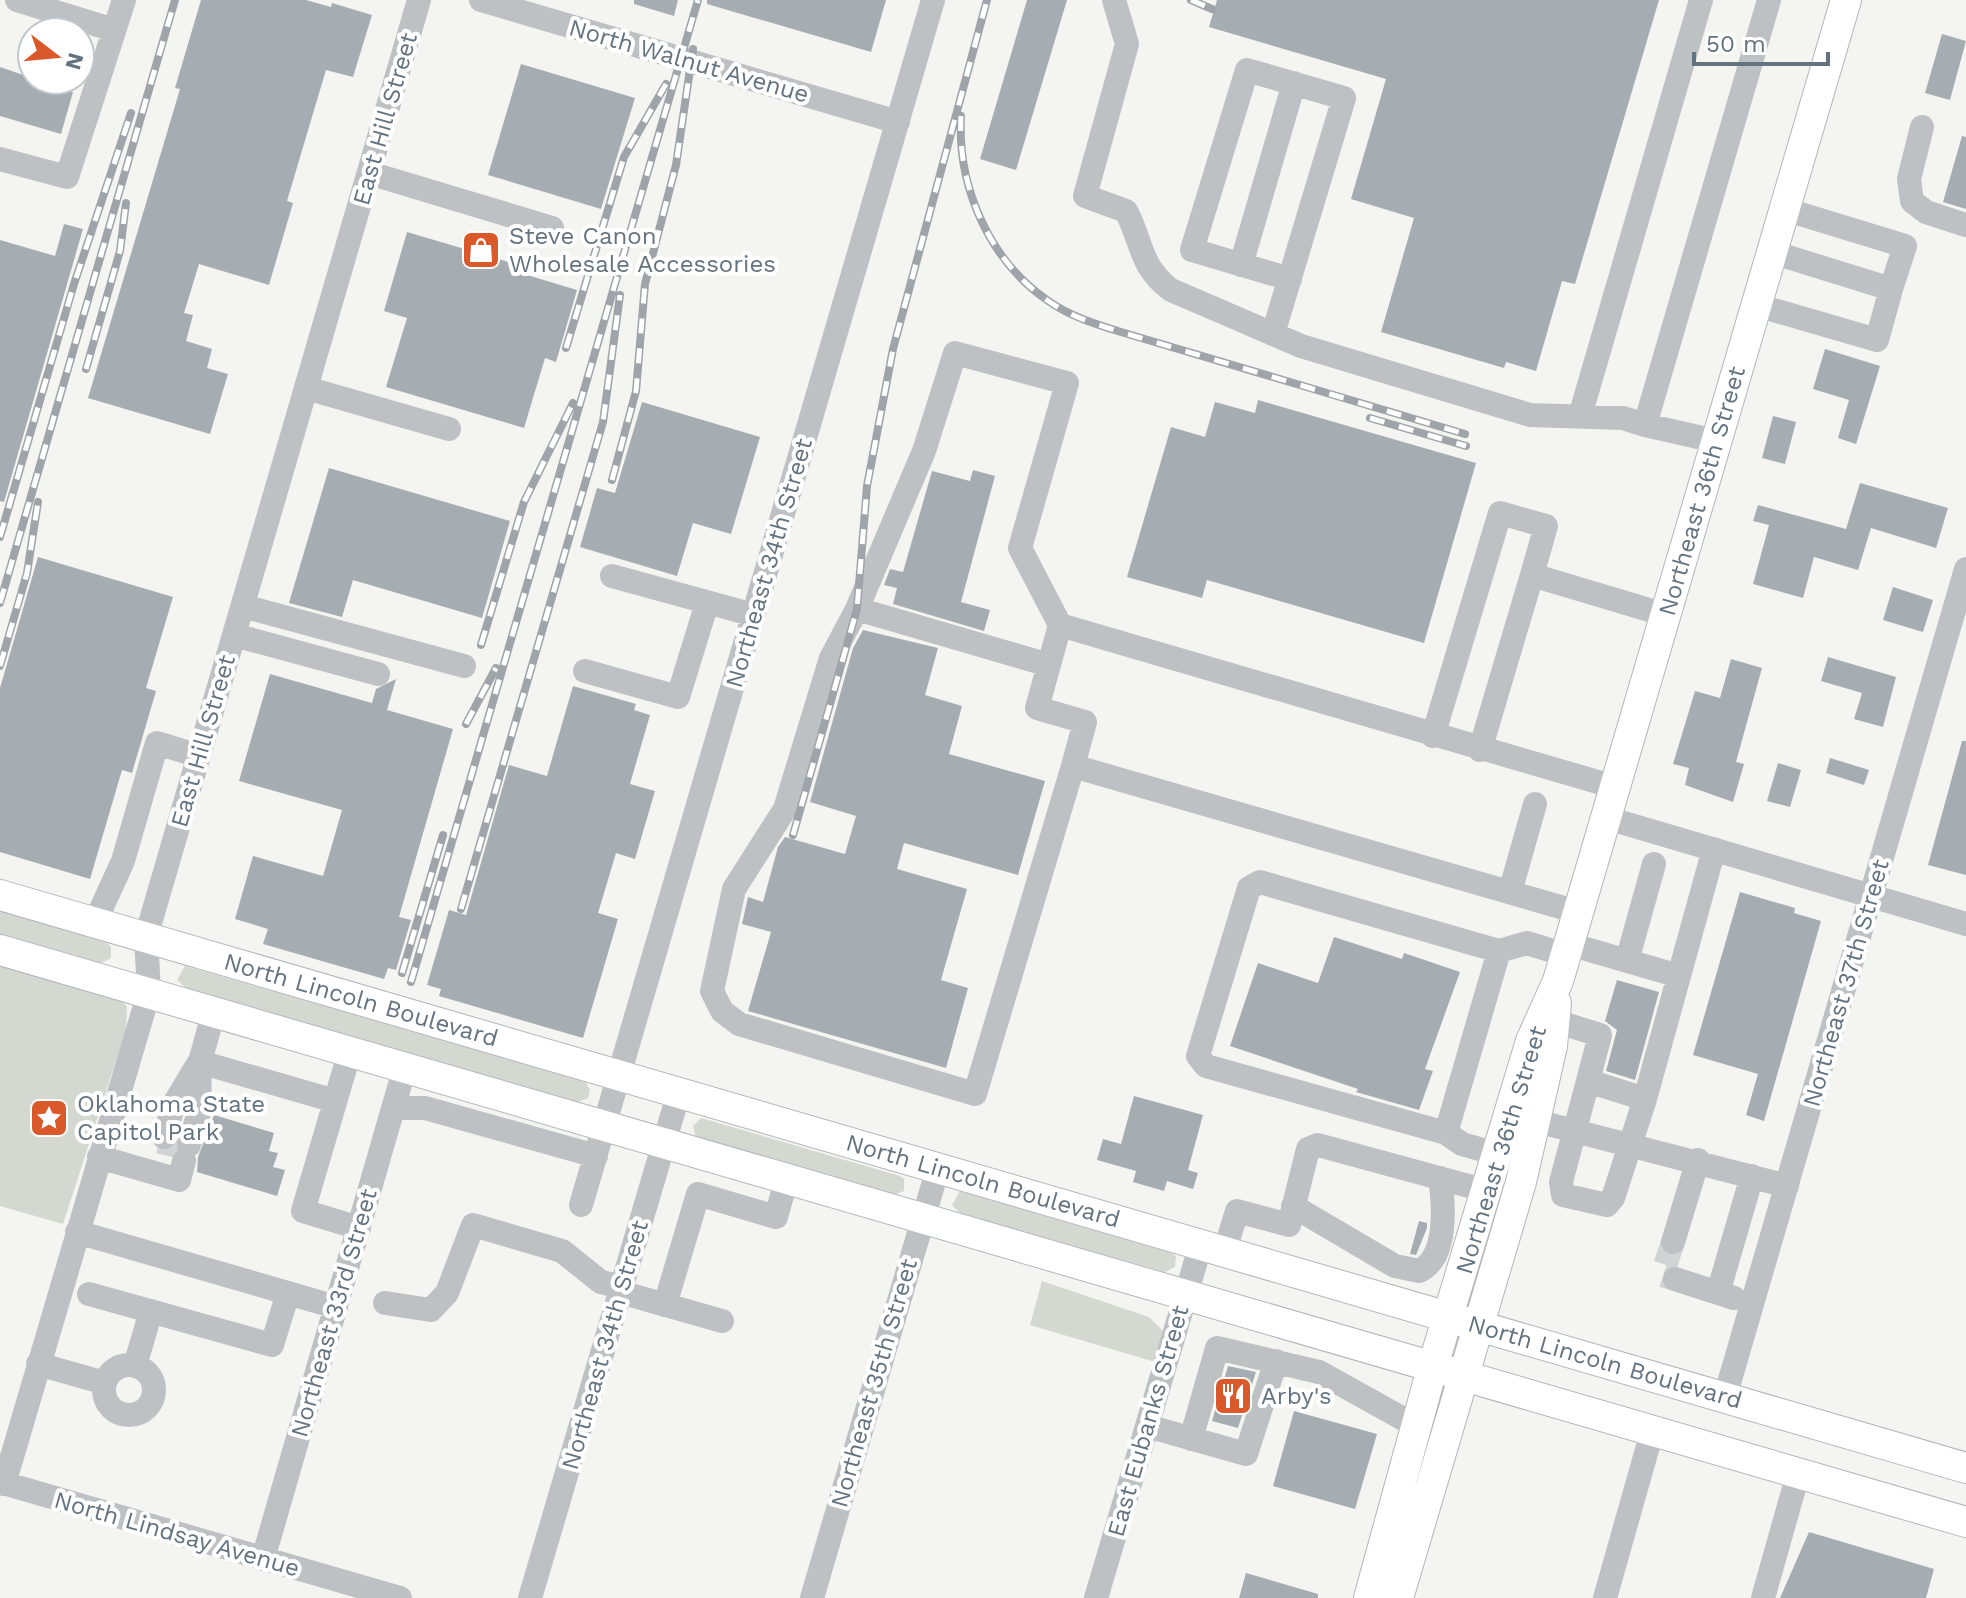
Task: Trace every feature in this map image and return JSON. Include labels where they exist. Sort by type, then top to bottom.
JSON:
[{"type":"main road","name":"Northeast 36th Street","points":[[1369,1598],[1432,1369],[1531,1041],[1564,960],[1607,818],[1846,0]]},
{"type":"main road","name":"North Lincoln Boulevard","points":[[0,895],[1966,1468]]},
{"type":"main road","points":[[0,950],[1185,1294],[1432,1369],[1966,1521]]},
{"type":"main road","name":"Northeast 36th Street","points":[[1398,1598],[1536,1121],[1564,960]]},
{"type":"street","points":[[17,0],[114,30]]},
{"type":"street","points":[[0,159],[67,177],[124,0]]},
{"type":"street","name":"East Hill Street","points":[[2,1483],[149,992],[146,937],[419,0]]},
{"type":"street","name":"North Walnut Avenue","points":[[481,0],[898,122]]},
{"type":"street","name":"Northeast 34th Street","points":[[581,1205],[933,0]]},
{"type":"street","points":[[1114,0],[1127,44],[1085,196],[1126,211],[1149,271],[1171,290],[1301,346],[1530,415],[1623,418],[1716,441]]},
{"type":"street","points":[[1580,416],[1701,0]]},
{"type":"street","points":[[1645,425],[1769,0]]},
{"type":"street","points":[[1273,334],[1290,279],[1344,98],[1247,70],[1192,250],[1290,279]]},
{"type":"street","points":[[1241,265],[1294,83]]},
{"type":"street","points":[[1922,127],[1909,179],[1912,201],[1926,212],[1966,225]]},
{"type":"street","points":[[369,173],[552,228]]},
{"type":"street","points":[[1756,305],[1877,340],[1905,246],[1784,209]]},
{"type":"street","points":[[1772,252],[1891,289]]},
{"type":"street","points":[[955,353],[1067,383],[1020,548],[1060,625],[1037,708],[1085,722],[975,1094],[739,1024],[722,1011],[712,991],[734,889],[785,809],[831,658],[857,609],[924,451],[955,353]]},
{"type":"street","points":[[306,388],[449,429]]},
{"type":"street","points":[[1433,736],[1500,513],[1546,526],[1480,750]]},
{"type":"street","name":"Northeast 37th Street","points":[[1725,1397],[1966,569]]},
{"type":"street","points":[[1532,575],[1666,615]]},
{"type":"street","points":[[612,576],[754,615]]},
{"type":"street","points":[[585,671],[678,697],[707,603]]},
{"type":"street","points":[[243,606],[464,666]]},
{"type":"street","points":[[857,609],[1049,665]]},
{"type":"street","points":[[1060,625],[1615,787]]},
{"type":"street","points":[[234,635],[378,674]]},
{"type":"street","points":[[95,922],[123,861],[157,743],[199,756]]},
{"type":"street","points":[[1073,766],[1578,912]]},
{"type":"street","points":[[1510,892],[1535,804]]},
{"type":"street","points":[[1607,818],[1966,924]]},
{"type":"street","points":[[1555,1021],[1600,1035],[1561,1182],[1563,1195],[1607,1205],[1613,1198],[1645,1099],[1714,849]]},
{"type":"street","points":[[1627,961],[1654,864]]},
{"type":"street","points":[[1497,1154],[1462,1144],[1446,1133],[1206,1066],[1198,1056],[1249,888],[1260,882],[1499,951],[1527,943],[1564,960],[1627,961],[1679,976]]},
{"type":"street","points":[[1446,1133],[1499,951]]},
{"type":"street","points":[[99,1157],[171,1156],[174,1104],[200,1062],[214,1011]]},
{"type":"street","points":[[350,1051],[303,1211],[359,1228]]},
{"type":"street","points":[[200,1062],[335,1101]]},
{"type":"street","name":"Northeast 33rd Street","points":[[263,1559],[405,1067]]},
{"type":"street","points":[[1588,1081],[1645,1099]]},
{"type":"street","name":"Northeast 34th Street","points":[[530,1598],[679,1092]]},
{"type":"street","points":[[394,1108],[425,1108],[596,1156]]},
{"type":"street","points":[[1536,1121],[1698,1160],[1787,1186]]},
{"type":"street","points":[[1440,1178],[1444,1207],[1441,1232],[1433,1258],[1419,1271],[1395,1266],[1293,1206],[1308,1149],[1318,1145],[1440,1178],[1487,1191]]},
{"type":"street","points":[[1673,1242],[1698,1160]]},
{"type":"street","name":"Northeast 35th Street","points":[[812,1598],[938,1168]]},
{"type":"street","points":[[1718,1293],[1752,1176]]},
{"type":"street","points":[[665,1305],[698,1194],[776,1217],[787,1178]]},
{"type":"street","name":"East Eubanks Street","points":[[1096,1598],[1185,1294],[1237,1211],[1289,1225],[1293,1206]]},
{"type":"street","points":[[385,1303],[431,1310],[447,1293],[473,1225],[562,1251],[601,1282],[722,1321]]},
{"type":"street","points":[[77,1232],[336,1307]]},
{"type":"street","points":[[1675,1279],[1752,1304]]},
{"type":"street","points":[[89,1294],[272,1345],[288,1293]]},
{"type":"street","points":[[135,1366],[151,1311]]},
{"type":"street","points":[[1191,1439],[1217,1348],[1319,1372],[1416,1426]]},
{"type":"street","points":[[1147,1426],[1246,1454],[1276,1361]]},
{"type":"street","points":[[38,1364],[105,1383]]},
{"type":"street","points":[[135,1366],[144,1370],[153,1382],[153,1398],[143,1410],[128,1415],[114,1410],[105,1397],[105,1383],[114,1369],[135,1366]]},
{"type":"street","points":[[1605,1598],[1652,1432]]},
{"type":"street","points":[[1763,1598],[1798,1474]]},
{"type":"street","name":"North Lindsay Avenue","points":[[2,1483],[400,1598]]},
{"type":"shaded area","points":[[0,911],[107,943],[111,947],[111,958],[100,964],[0,935]]},
{"type":"shaded area","name":"Oklahoma State Capitol Park","points":[[0,964],[118,998],[127,1006],[126,1030],[63,1224],[0,1206]]},
{"type":"shaded area","points":[[185,966],[585,1081],[590,1090],[588,1098],[578,1102],[187,989],[177,980]]},
{"type":"shaded area","points":[[701,1118],[900,1176],[904,1179],[904,1191],[893,1195],[696,1138],[693,1126]]},
{"type":"shaded area","points":[[960,1191],[1171,1253],[1176,1256],[1175,1267],[1165,1272],[961,1214],[952,1205]]},
{"type":"shaded area","points":[[1042,1281],[1149,1317],[1163,1331],[1155,1362],[1030,1325]]},
{"type":"building","points":[[201,0],[306,0],[331,7],[332,3],[372,15],[353,77],[326,70],[287,201],[293,203],[269,285],[199,264],[184,313],[193,315],[186,341],[212,349],[207,368],[228,374],[210,434],[88,398],[180,89],[175,88]]},
{"type":"building","points":[[634,0],[678,0],[674,16],[634,4]]},
{"type":"building","points":[[707,0],[886,0],[871,52],[707,4]]},
{"type":"building","points":[[1027,0],[1067,0],[1016,170],[980,159]]},
{"type":"building","points":[[1217,0],[1659,0],[1575,284],[1562,281],[1536,371],[1506,362],[1504,368],[1381,332],[1414,218],[1351,199],[1386,79],[1209,27]]},
{"type":"building","points":[[1942,34],[1966,41],[1950,100],[1925,93]]},
{"type":"building","points":[[521,64],[635,98],[601,209],[488,175]]},
{"type":"building","points":[[0,67],[16,72],[16,96],[72,96],[61,134],[0,116]]},
{"type":"building","points":[[1962,136],[1966,137],[1966,209],[1943,202]]},
{"type":"building","points":[[64,224],[83,229],[4,502],[0,501],[0,240],[55,256]]},
{"type":"building","points":[[407,232],[529,268],[527,275],[577,290],[556,362],[545,358],[524,428],[386,387],[407,318],[384,311]]},
{"type":"building","points":[[1825,349],[1880,366],[1856,444],[1838,438],[1849,400],[1813,389]]},
{"type":"building","points":[[1258,400],[1476,463],[1424,643],[1207,580],[1202,598],[1127,577],[1171,427],[1205,437],[1215,402],[1255,413]]},
{"type":"building","points":[[642,402],[760,437],[731,534],[693,523],[677,576],[580,547],[597,488],[615,493]]},
{"type":"building","points":[[1773,416],[1796,422],[1785,464],[1762,458]]},
{"type":"building","points":[[329,468],[510,521],[482,618],[353,580],[342,617],[289,603]]},
{"type":"building","points":[[973,470],[995,476],[961,602],[990,610],[984,631],[893,604],[897,588],[884,585],[890,569],[903,572],[932,471],[970,481]]},
{"type":"building","points":[[1860,483],[1948,508],[1936,548],[1871,528],[1858,570],[1814,557],[1803,598],[1753,584],[1769,525],[1753,521],[1758,505],[1846,529]]},
{"type":"building","points":[[38,557],[173,597],[146,688],[156,691],[132,773],[122,770],[90,879],[0,852],[0,688]]},
{"type":"building","points":[[1893,587],[1933,600],[1923,632],[1883,620]]},
{"type":"building","points":[[863,630],[938,648],[925,695],[962,706],[949,754],[1045,781],[1018,875],[904,843],[897,869],[967,889],[941,980],[968,988],[946,1068],[748,1011],[771,932],[742,924],[748,897],[763,902],[778,847],[785,837],[845,854],[856,816],[810,802],[853,648]]},
{"type":"building","points":[[1828,657],[1896,677],[1883,727],[1854,719],[1862,693],[1821,681]]},
{"type":"building","points":[[1731,659],[1762,668],[1736,762],[1744,764],[1733,802],[1685,785],[1689,768],[1673,764],[1695,691],[1720,698]]},
{"type":"building","points":[[270,674],[372,703],[376,689],[396,679],[387,710],[453,729],[399,917],[411,920],[396,970],[388,968],[384,979],[263,944],[268,929],[235,919],[253,856],[323,876],[342,810],[239,781]]},
{"type":"building","points":[[573,686],[636,704],[634,710],[650,715],[630,784],[655,791],[635,859],[616,853],[598,913],[618,919],[583,1038],[439,996],[441,989],[427,985],[449,910],[466,915],[509,765],[547,776]]},
{"type":"building","points":[[1962,741],[1966,741],[1966,875],[1928,865]]},
{"type":"building","points":[[1830,758],[1869,770],[1864,785],[1826,773]]},
{"type":"building","points":[[1778,763],[1801,770],[1790,807],[1767,801]]},
{"type":"building","points":[[1740,892],[1795,908],[1794,913],[1821,921],[1764,1121],[1746,1115],[1758,1074],[1693,1055]]},
{"type":"building","points":[[1334,937],[1402,959],[1404,953],[1460,972],[1425,1069],[1433,1071],[1419,1110],[1356,1092],[1358,1089],[1230,1046],[1258,963],[1318,983]]},
{"type":"building","points":[[1617,980],[1659,992],[1635,1080],[1606,1071],[1617,1030],[1605,1021]]},
{"type":"building","points":[[1134,1096],[1203,1115],[1188,1170],[1198,1173],[1193,1189],[1167,1181],[1164,1191],[1133,1182],[1136,1171],[1097,1160],[1103,1139],[1121,1144]]},
{"type":"building","points":[[214,1115],[274,1133],[269,1151],[278,1153],[273,1167],[285,1170],[277,1196],[197,1172],[198,1157]]},
{"type":"building","points":[[1419,1221],[1427,1223],[1427,1228],[1416,1255],[1410,1254]]},
{"type":"building","name":"Arby's","points":[[1228,1366],[1256,1372],[1238,1428],[1212,1421]]},
{"type":"building","points":[[1294,1411],[1377,1434],[1355,1509],[1273,1486]]},
{"type":"building","points":[[1809,1532],[1934,1569],[1926,1598],[1780,1598]]},
{"type":"building","points":[[1246,1573],[1318,1594],[1318,1598],[1239,1598]]},
{"type":"tunnel","points":[[168,1156],[172,1139]]},
{"type":"tunnel","points":[[1673,1242],[1662,1275],[1675,1279]]},
{"type":"railway","points":[[0,603],[175,0]]},
{"type":"railway","points":[[411,982],[698,0]]},
{"type":"railway","points":[[793,835],[857,609],[867,486],[893,349],[987,0]]},
{"type":"railway","points":[[1191,0],[1212,9]]},
{"type":"railway","points":[[612,480],[636,391],[645,284],[676,165],[693,49]]},
{"type":"railway","points":[[566,348],[624,157],[666,84]]},
{"type":"railway","points":[[0,537],[74,284],[131,113]]},
{"type":"railway","points":[[961,116],[965,169],[981,219],[993,243],[1009,264],[1026,283],[1055,306],[1111,329],[1465,434]]},
{"type":"railway","points":[[86,369],[120,251],[126,203]]},
{"type":"railway","points":[[461,909],[603,422],[620,295]]},
{"type":"railway","points":[[481,645],[524,502],[573,403]]},
{"type":"railway","points":[[1370,418],[1466,446]]},
{"type":"railway","points":[[0,666],[27,573],[38,502]]},
{"type":"railway","points":[[466,724],[496,668]]},
{"type":"railway","points":[[402,973],[443,835]]},
{"type":"place","name":"Steve Canon Wholesale Accessories","points":[[481,250]]},
{"type":"place","name":"Oklahoma State Capitol Park","points":[[49,1118]]},
{"type":"place","name":"Arby's","points":[[1233,1396]]}]
